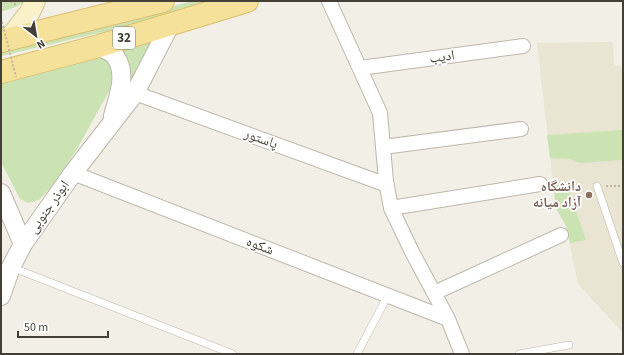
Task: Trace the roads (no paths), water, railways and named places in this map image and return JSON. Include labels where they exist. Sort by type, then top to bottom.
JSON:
[{"type":"main road","points":[[5,40],[30,12],[35,1]]},
{"type":"main road","name":"32","points":[[5,40],[135,4],[163,1]]},
{"type":"main road","name":"32","points":[[8,74],[247,1]]},
{"type":"street","points":[[329,1],[380,113],[387,185],[391,208],[448,319],[462,354]]},
{"type":"street","name":"ابوذر جنوبی","points":[[1,296],[11,267],[23,244],[73,173],[136,92],[170,25]]},
{"type":"street","points":[[98,46],[114,55],[120,66],[121,85],[111,125]]},
{"type":"street","name":"ادیب","points":[[360,68],[523,46]]},
{"type":"street","name":"پاستور","points":[[136,92],[387,185]]},
{"type":"street","points":[[383,146],[521,128]]},
{"type":"street","name":"شکوه","points":[[73,173],[448,319]]},
{"type":"street","points":[[391,208],[540,184]]},
{"type":"street","points":[[1,193],[23,244]]},
{"type":"street","points":[[434,293],[561,235]]},
{"type":"lane","points":[[597,186],[623,263]]},
{"type":"lane","points":[[11,267],[233,354]]},
{"type":"lane","points":[[357,354],[388,296]]},
{"type":"lane","points":[[519,354],[569,345]]},
{"type":"place","name":"دانشگاه آزاد میانه","points":[[589,195]]}]
